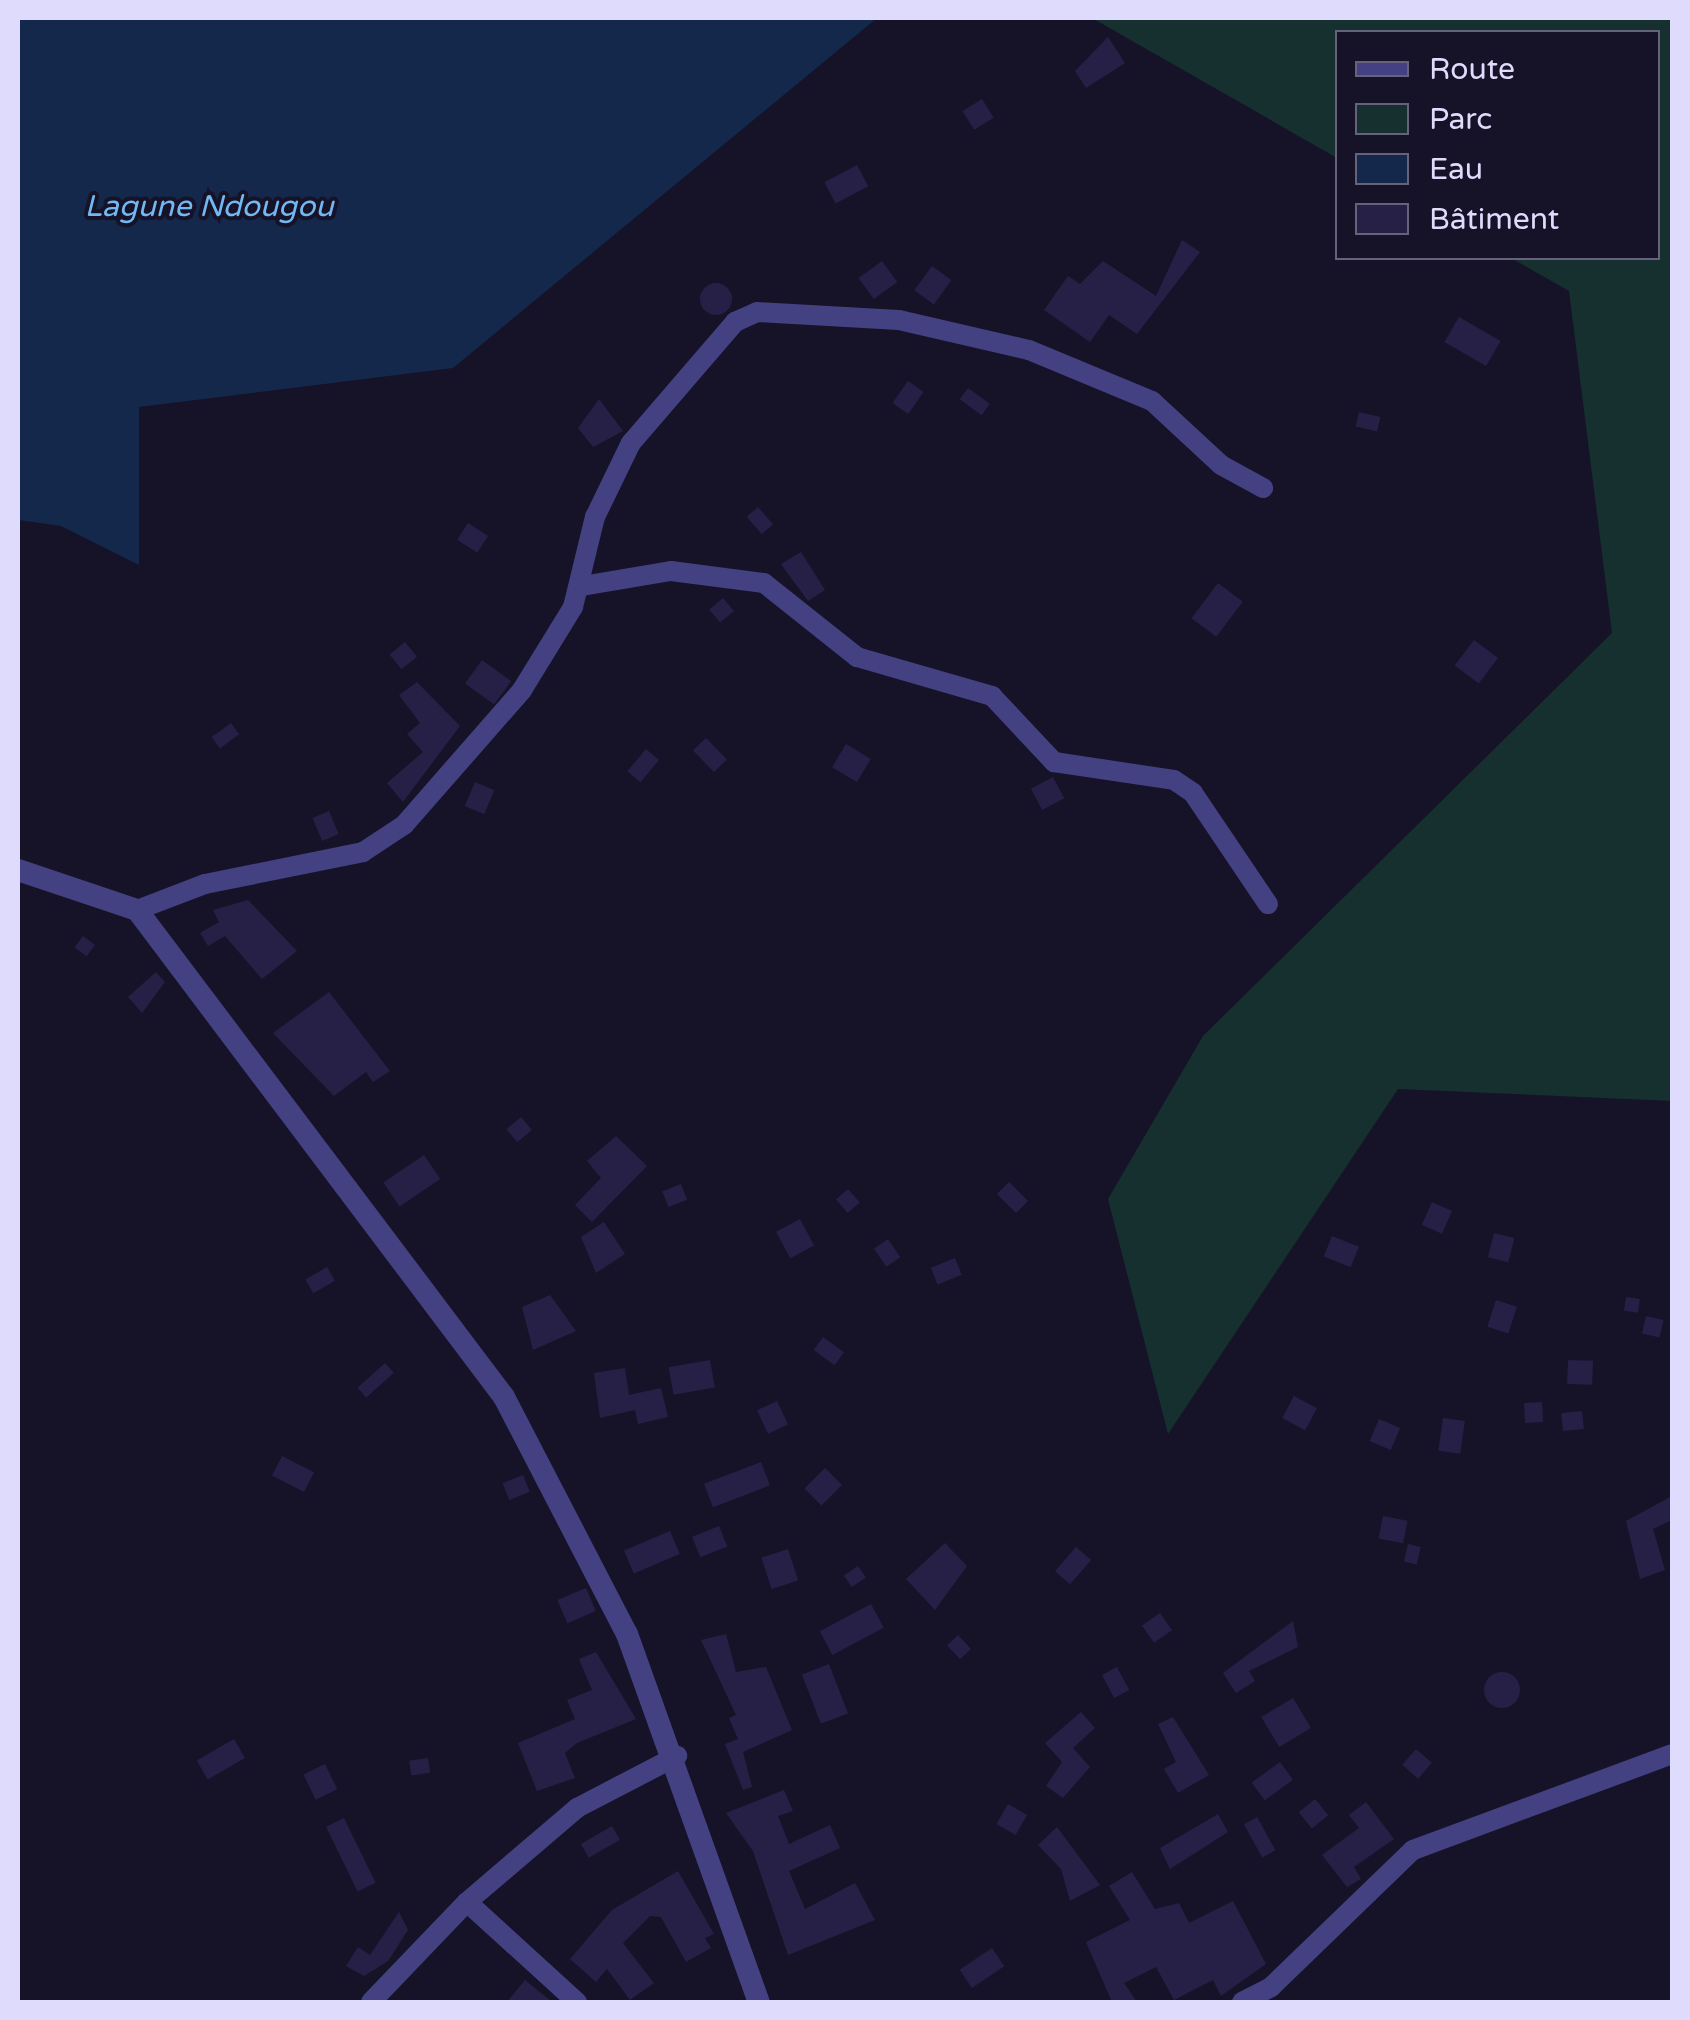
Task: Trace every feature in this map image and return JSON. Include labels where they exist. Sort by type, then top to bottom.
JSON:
[{"type":"street","points":[[137,910],[205,884],[363,852],[404,825],[522,690],[582,586],[595,517],[631,443],[735,322],[756,312],[899,320],[1029,350],[1152,401],[1222,465],[1262,488]]},
{"type":"street","points":[[582,586],[671,570],[764,583],[857,657],[992,696],[1054,762],[1174,780],[1194,793],[1268,904]]},
{"type":"street","points":[[18,870],[137,910],[504,1397],[628,1634],[677,1756],[760,2002]]},
{"type":"street","points":[[1242,2002],[1271,1986],[1412,1850],[1672,1754]]},
{"type":"street","points":[[371,2002],[467,1902],[610,1784],[677,1756]]},
{"type":"street","points":[[467,1902],[577,2002]]},
{"type":"green space","points":[[1092,18],[1672,18],[1672,1101],[1398,1089],[1168,1434],[1108,1199],[1203,1036],[1612,633],[1569,291],[1515,260],[1660,260],[1660,30],[1335,30],[1335,157]]},
{"type":"water","name":"Lagune Ndougou","points":[[18,18],[877,18],[453,368],[139,407],[139,565],[61,526],[18,520]]},
{"type":"building","points":[[1108,37],[1125,63],[1086,88],[1075,71]]},
{"type":"building","points":[[982,99],[994,118],[974,130],[962,111]]},
{"type":"building","points":[[857,165],[868,186],[836,204],[824,182]]},
{"type":"building","points":[[1182,240],[1200,252],[1137,334],[1109,315],[1090,342],[1044,310],[1068,276],[1080,284],[1103,261],[1156,296]]},
{"type":"building","points":[[882,261],[897,282],[874,299],[859,278]]},
{"type":"building","points":[[932,266],[951,280],[934,304],[914,290]]},
{"type":"building","points":[[716,283],[728,287],[732,299],[728,311],[716,315],[704,311],[700,299],[704,287]]},
{"type":"building","points":[[1459,317],[1501,341],[1486,366],[1444,342]]},
{"type":"building","points":[[908,381],[924,392],[908,414],[893,403]]},
{"type":"building","points":[[968,388],[990,404],[982,415],[960,399]]},
{"type":"building","points":[[599,399],[623,431],[593,447],[578,428]]},
{"type":"building","points":[[1359,412],[1380,417],[1377,432],[1356,427]]},
{"type":"building","points":[[758,507],[773,524],[762,534],[747,517]]},
{"type":"building","points":[[468,523],[488,536],[477,553],[457,540]]},
{"type":"building","points":[[801,552],[825,590],[808,601],[781,564]]},
{"type":"building","points":[[1218,583],[1243,602],[1216,637],[1192,618]]},
{"type":"building","points":[[723,598],[734,611],[720,623],[709,610]]},
{"type":"building","points":[[1474,640],[1498,658],[1479,684],[1455,666]]},
{"type":"building","points":[[405,642],[417,657],[401,669],[389,655]]},
{"type":"building","points":[[482,660],[511,681],[494,705],[465,683]]},
{"type":"building","points":[[417,682],[460,726],[403,802],[387,783],[423,752],[407,734],[420,723],[399,695]]},
{"type":"building","points":[[231,723],[239,734],[220,748],[212,737]]},
{"type":"building","points":[[706,738],[727,760],[714,772],[693,751]]},
{"type":"building","points":[[846,744],[871,759],[857,782],[832,767]]},
{"type":"building","points":[[646,749],[659,760],[640,782],[627,771]]},
{"type":"building","points":[[1053,777],[1064,798],[1042,810],[1031,789]]},
{"type":"building","points":[[475,782],[494,790],[484,814],[465,806]]},
{"type":"building","points":[[329,811],[339,834],[322,841],[312,818]]},
{"type":"building","points":[[248,900],[297,951],[262,979],[225,936],[208,946],[200,933],[219,922],[213,910]]},
{"type":"building","points":[[83,936],[95,945],[87,956],[75,947]]},
{"type":"building","points":[[156,972],[165,982],[142,1013],[128,997]]},
{"type":"building","points":[[329,992],[390,1071],[373,1082],[366,1072],[334,1096],[273,1033]]},
{"type":"building","points":[[521,1117],[532,1130],[517,1142],[506,1129]]},
{"type":"building","points":[[616,1136],[647,1166],[592,1222],[575,1205],[601,1178],[587,1161]]},
{"type":"building","points":[[424,1155],[440,1179],[400,1206],[383,1182]]},
{"type":"building","points":[[1009,1182],[1028,1201],[1016,1213],[997,1194]]},
{"type":"building","points":[[681,1184],[687,1200],[668,1207],[662,1191]]},
{"type":"building","points":[[848,1189],[860,1203],[848,1213],[836,1199]]},
{"type":"building","points":[[1432,1202],[1452,1211],[1442,1234],[1422,1225]]},
{"type":"building","points":[[800,1219],[814,1245],[790,1258],[776,1232]]},
{"type":"building","points":[[604,1222],[625,1254],[596,1273],[581,1237]]},
{"type":"building","points":[[1494,1233],[1514,1238],[1508,1262],[1488,1257]]},
{"type":"building","points":[[1332,1236],[1359,1247],[1351,1267],[1324,1256]]},
{"type":"building","points":[[888,1239],[900,1257],[886,1267],[874,1249]]},
{"type":"building","points":[[955,1258],[962,1275],[938,1284],[931,1268]]},
{"type":"building","points":[[327,1267],[335,1281],[313,1293],[305,1280]]},
{"type":"building","points":[[550,1295],[576,1331],[533,1350],[522,1307]]},
{"type":"building","points":[[1626,1297],[1640,1299],[1638,1313],[1624,1311]]},
{"type":"building","points":[[1496,1300],[1517,1307],[1508,1333],[1487,1327]]},
{"type":"building","points":[[1646,1316],[1664,1320],[1659,1338],[1642,1334]]},
{"type":"building","points":[[823,1337],[844,1352],[835,1365],[814,1350]]},
{"type":"building","points":[[710,1360],[715,1388],[674,1395],[669,1367]]},
{"type":"building","points":[[1568,1360],[1593,1361],[1592,1385],[1567,1384]]},
{"type":"building","points":[[385,1363],[394,1373],[366,1397],[358,1388]]},
{"type":"building","points":[[625,1368],[629,1395],[661,1388],[668,1417],[638,1424],[635,1410],[600,1418],[594,1373]]},
{"type":"building","points":[[1294,1396],[1317,1408],[1305,1430],[1282,1418]]},
{"type":"building","points":[[777,1401],[788,1425],[768,1434],[757,1410]]},
{"type":"building","points":[[1542,1402],[1543,1422],[1525,1423],[1524,1403]]},
{"type":"building","points":[[1582,1411],[1584,1429],[1563,1431],[1561,1413]]},
{"type":"building","points":[[1443,1418],[1465,1421],[1460,1454],[1438,1451]]},
{"type":"building","points":[[1379,1419],[1400,1428],[1391,1450],[1370,1441]]},
{"type":"building","points":[[282,1456],[314,1472],[304,1492],[272,1476]]},
{"type":"building","points":[[761,1462],[770,1485],[713,1507],[704,1484]]},
{"type":"building","points":[[825,1468],[842,1485],[821,1505],[804,1489]]},
{"type":"building","points":[[523,1475],[530,1492],[509,1500],[503,1483]]},
{"type":"building","points":[[1672,1496],[1672,1520],[1653,1529],[1665,1570],[1640,1579],[1626,1521]]},
{"type":"building","points":[[1383,1516],[1408,1521],[1403,1543],[1379,1539]]},
{"type":"building","points":[[719,1526],[727,1546],[700,1557],[692,1537]]},
{"type":"building","points":[[670,1531],[680,1554],[634,1574],[624,1551]]},
{"type":"building","points":[[945,1543],[967,1566],[935,1610],[906,1579]]},
{"type":"building","points":[[1408,1544],[1421,1547],[1417,1564],[1404,1562]]},
{"type":"building","points":[[1076,1547],[1091,1560],[1070,1584],[1055,1571]]},
{"type":"building","points":[[788,1549],[798,1580],[772,1589],[761,1558]]},
{"type":"building","points":[[858,1566],[866,1578],[852,1587],[844,1576]]},
{"type":"building","points":[[586,1588],[596,1611],[567,1623],[557,1600]]},
{"type":"building","points":[[871,1604],[884,1628],[832,1655],[820,1631]]},
{"type":"building","points":[[1160,1613],[1172,1630],[1154,1643],[1142,1626]]},
{"type":"building","points":[[1293,1621],[1298,1647],[1249,1671],[1255,1681],[1236,1693],[1223,1673]]},
{"type":"building","points":[[726,1634],[736,1672],[766,1667],[792,1730],[743,1752],[752,1787],[743,1790],[725,1744],[738,1739],[729,1718],[736,1715],[701,1640]]},
{"type":"building","points":[[958,1635],[971,1649],[960,1659],[947,1645]]},
{"type":"building","points":[[596,1652],[636,1719],[577,1743],[565,1753],[575,1778],[537,1791],[518,1743],[575,1719],[567,1700],[592,1690],[579,1659]]},
{"type":"building","points":[[829,1664],[848,1713],[821,1724],[802,1674]]},
{"type":"building","points":[[1117,1667],[1129,1690],[1114,1698],[1102,1675]]},
{"type":"building","points":[[1502,1672],[1515,1677],[1520,1690],[1515,1703],[1502,1708],[1489,1703],[1484,1690],[1489,1677]]},
{"type":"building","points":[[1293,1698],[1311,1728],[1279,1747],[1261,1717]]},
{"type":"building","points":[[1081,1712],[1095,1728],[1073,1748],[1090,1767],[1063,1798],[1046,1786],[1062,1762],[1045,1743]]},
{"type":"building","points":[[1173,1717],[1209,1775],[1178,1793],[1164,1769],[1176,1762],[1158,1724]]},
{"type":"building","points":[[234,1739],[245,1758],[208,1780],[197,1760]]},
{"type":"building","points":[[1416,1749],[1432,1763],[1418,1779],[1402,1765]]},
{"type":"building","points":[[428,1758],[430,1773],[411,1775],[409,1761]]},
{"type":"building","points":[[1280,1762],[1293,1780],[1265,1800],[1252,1783]]},
{"type":"building","points":[[325,1764],[337,1789],[316,1800],[303,1775]]},
{"type":"building","points":[[784,1790],[793,1811],[778,1816],[789,1844],[830,1825],[840,1848],[789,1871],[805,1909],[855,1883],[875,1920],[788,1955],[753,1851],[726,1813]]},
{"type":"building","points":[[1315,1799],[1328,1815],[1312,1829],[1299,1812]]},
{"type":"building","points":[[1366,1802],[1394,1839],[1354,1867],[1361,1879],[1347,1887],[1322,1855],[1359,1828],[1349,1815]]},
{"type":"building","points":[[1008,1804],[1027,1815],[1016,1835],[997,1824]]},
{"type":"building","points":[[1218,1814],[1228,1832],[1170,1869],[1160,1848]]},
{"type":"building","points":[[1257,1817],[1275,1850],[1262,1858],[1244,1824]]},
{"type":"building","points":[[344,1818],[376,1883],[358,1891],[326,1827]]},
{"type":"building","points":[[612,1826],[620,1840],[589,1858],[581,1844]]},
{"type":"building","points":[[1057,1827],[1100,1885],[1070,1901],[1061,1869],[1038,1845]]},
{"type":"building","points":[[678,1871],[714,1934],[705,1938],[711,1948],[686,1962],[661,1917],[650,1916],[623,1943],[654,1983],[630,2000],[607,1969],[596,1982],[570,1959],[612,1910]]},
{"type":"building","points":[[1132,1872],[1155,1909],[1179,1903],[1189,1923],[1233,1901],[1266,1964],[1221,1996],[1213,1980],[1174,2000],[1156,1967],[1124,1983],[1137,2002],[1112,2002],[1086,1942],[1130,1920],[1109,1886]]},
{"type":"building","points":[[399,1912],[408,1930],[388,1961],[364,1976],[346,1966],[358,1947],[370,1955]]},
{"type":"building","points":[[992,1948],[1004,1966],[972,1988],[960,1970]]},
{"type":"building","points":[[525,1980],[552,2002],[507,2002]]}]
